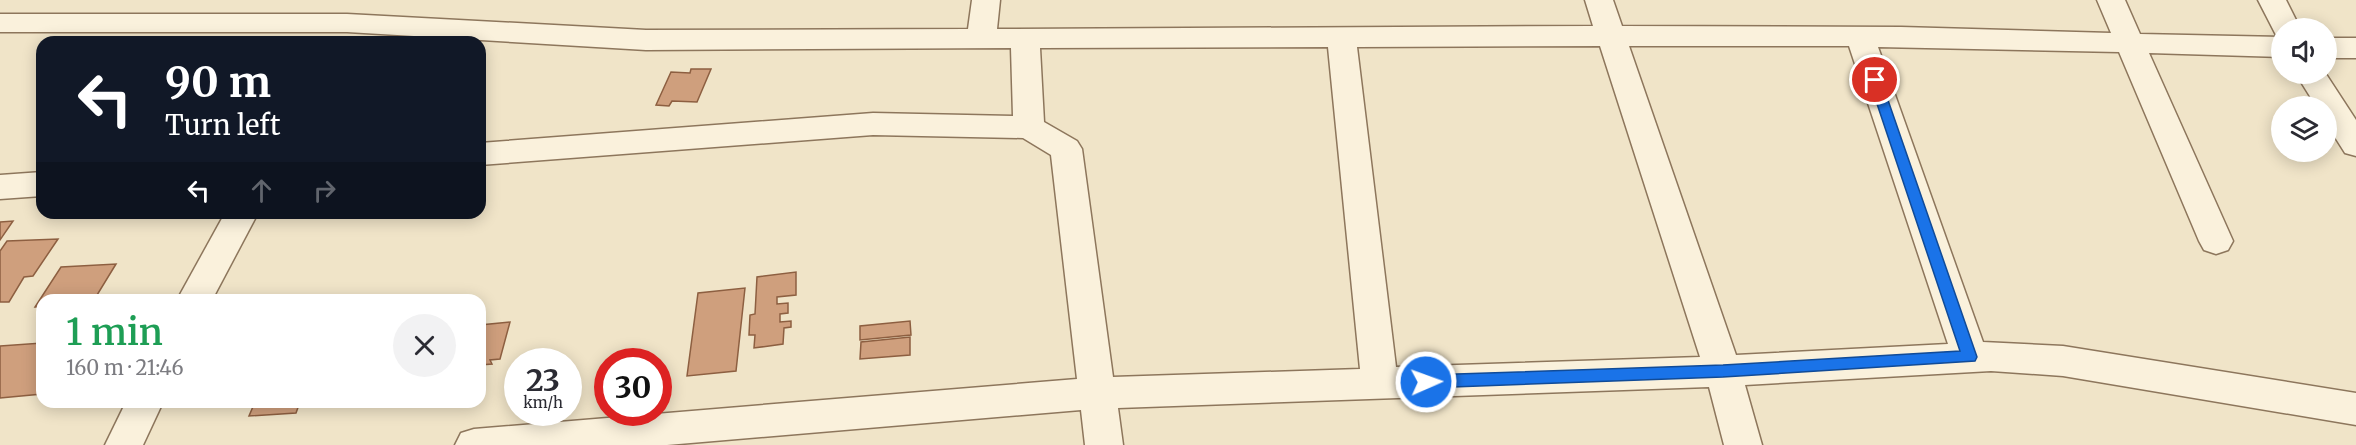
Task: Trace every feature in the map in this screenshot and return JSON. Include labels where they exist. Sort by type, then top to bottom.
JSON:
[{"type":"street","points":[[981,39],[986,0]]},
{"type":"street","points":[[1599,0],[1723,371],[1743,445]]},
{"type":"street","points":[[2111,0],[2216,241]]},
{"type":"street","points":[[2272,0],[2281,18]]},
{"type":"street","points":[[0,23],[347,22],[646,40],[1610,36],[1860,37],[2271,46]]},
{"type":"street","points":[[1341,37],[1380,383]]},
{"type":"street","points":[[1860,37],[1970,357]]},
{"type":"street","points":[[1025,39],[1029,127]]},
{"type":"street","points":[[2337,48],[2356,48]]},
{"type":"street","points":[[2317,84],[2356,145]]},
{"type":"street","points":[[486,154],[873,124],[1029,127],[1066,149],[1104,445]]},
{"type":"street","points":[[0,187],[36,184]]},
{"type":"street","points":[[197,294],[239,219]]},
{"type":"street","points":[[474,445],[1099,393],[1723,371],[1991,356],[2063,361],[2356,409]]},
{"type":"street","points":[[124,445],[142,408]]},
{"type":"building","points":[[691,69],[711,69],[697,102],[672,101],[669,106],[656,105],[671,72],[690,73]]},
{"type":"building","points":[[13,221],[0,240],[0,222]]},
{"type":"building","points":[[58,239],[33,276],[24,277],[9,302],[0,302],[0,251],[7,241]]},
{"type":"building","points":[[116,264],[98,294],[43,294],[61,267]]},
{"type":"building","points":[[796,272],[796,295],[777,297],[777,304],[788,303],[788,313],[780,314],[780,322],[791,321],[791,327],[784,328],[783,344],[754,348],[755,335],[749,335],[750,315],[755,314],[757,277]]},
{"type":"building","points":[[745,288],[736,371],[687,376],[698,293]]},
{"type":"building","points":[[910,321],[911,335],[860,340],[860,326]]},
{"type":"building","points":[[510,322],[500,359],[490,360],[492,364],[486,364],[486,324]]},
{"type":"building","points":[[910,337],[910,355],[860,359],[861,342]]},
{"type":"building","points":[[36,343],[36,395],[0,398],[0,346]]},
{"type":"building","points":[[252,408],[298,408],[296,413],[249,416]]},
{"type":"route","points":[[1426,382],[1723,371],[1970,357],[1875,80]]}]
